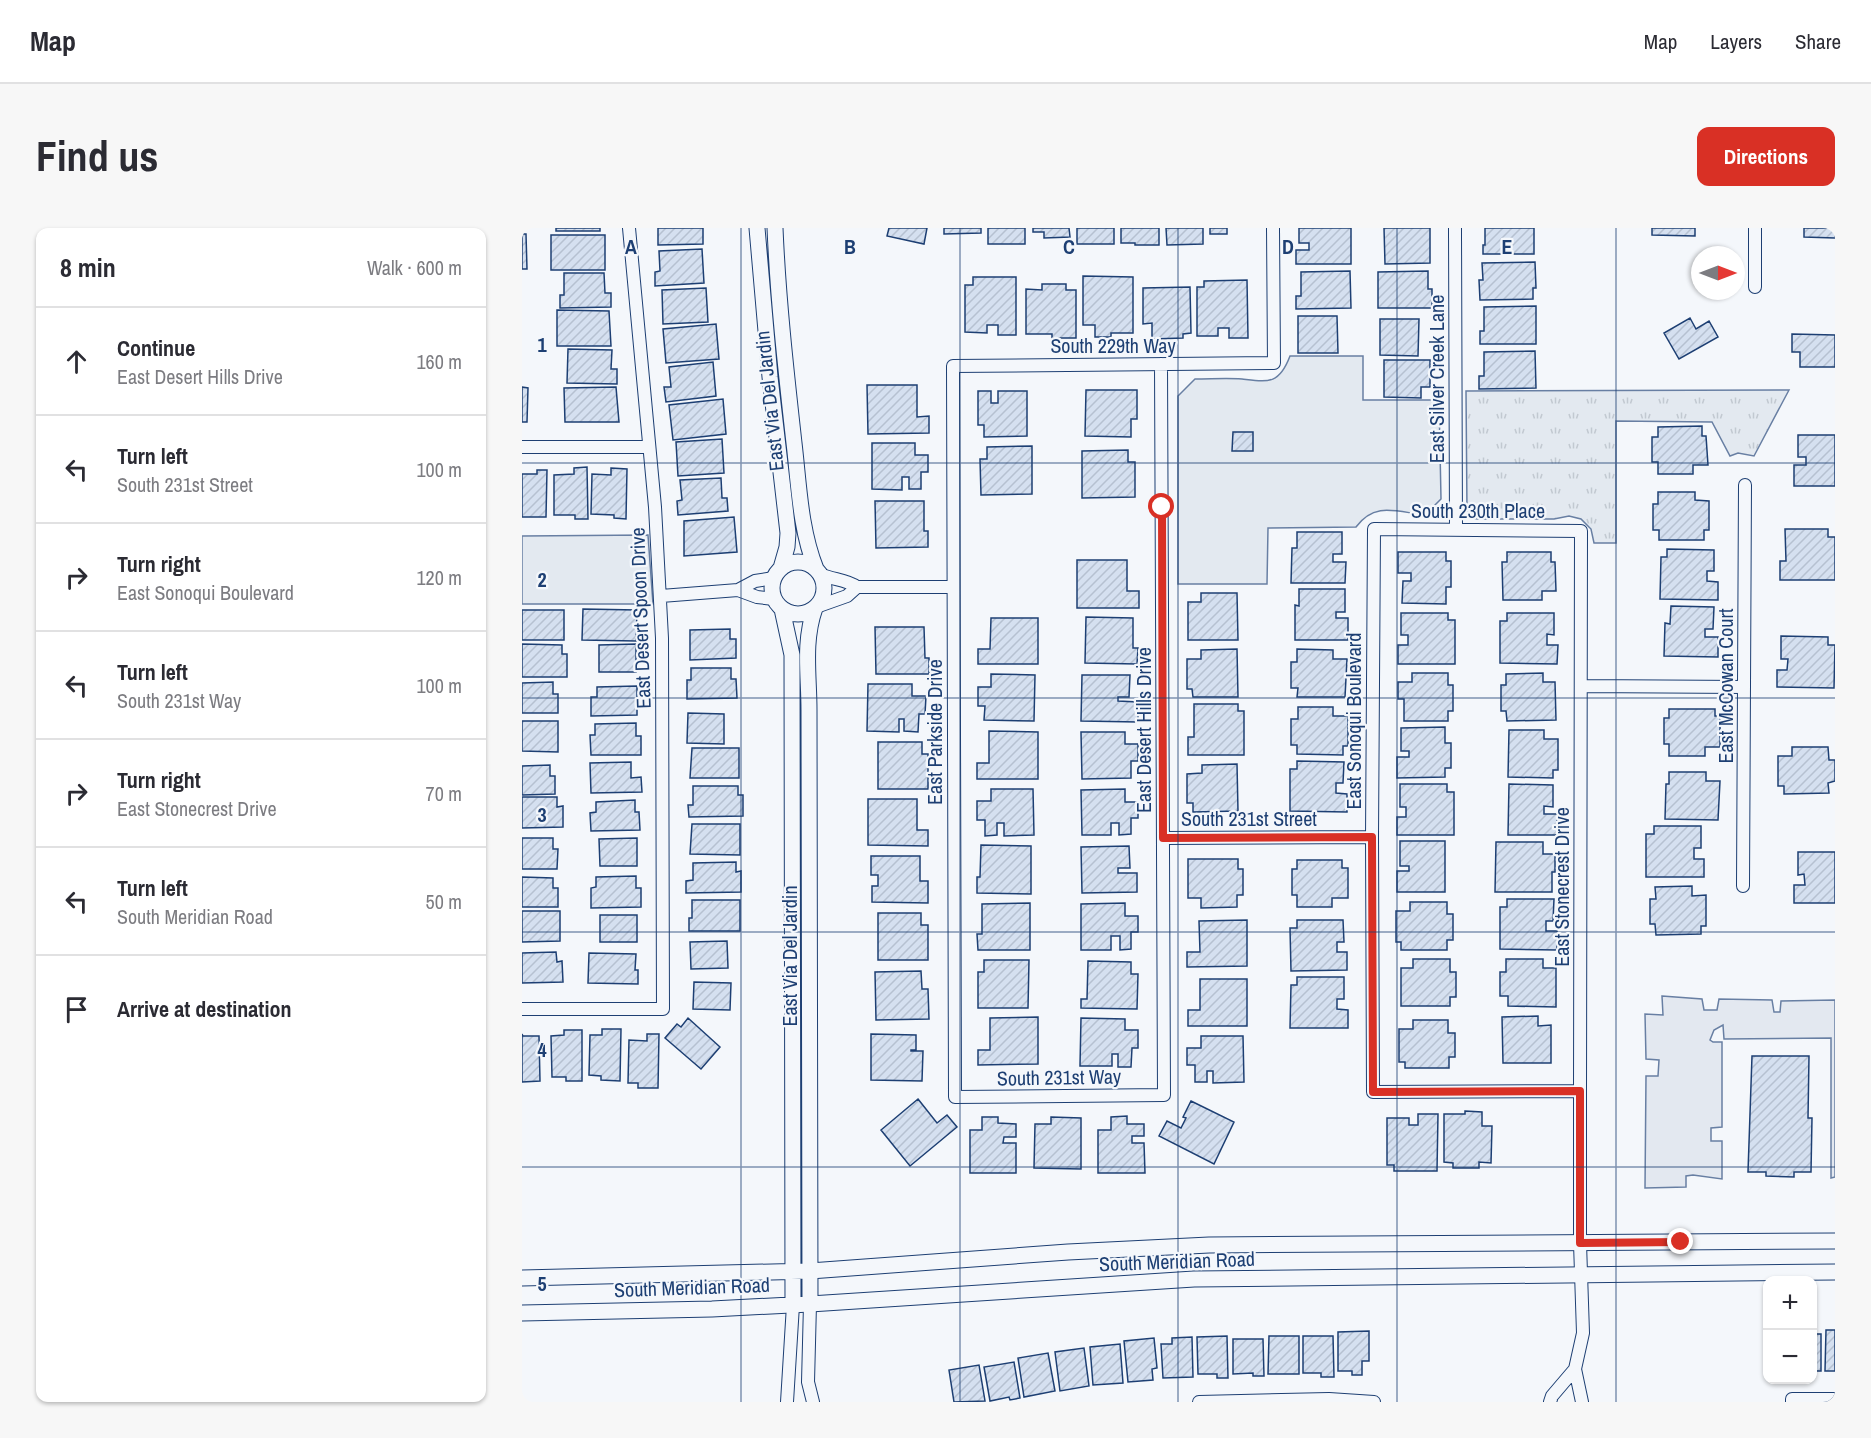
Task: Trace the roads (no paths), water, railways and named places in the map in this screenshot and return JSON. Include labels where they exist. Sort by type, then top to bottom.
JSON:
[{"type":"street","name":"East Desert Spoon Drive","points":[[522,1009],[663,1008],[661,596],[629,228]]},
{"type":"street","name":"East Via Del Jardin","points":[[757,228],[769,365],[788,533],[787,547],[777,573]]},
{"type":"street","name":"East Via Del Jardin","points":[[775,228],[779,298],[801,508],[809,551],[818,571]]},
{"type":"street","name":"South 229th Way","points":[[953,366],[1274,363],[1273,228]]},
{"type":"street","name":"East Silver Creek Lane","points":[[1455,228],[1456,529]]},
{"type":"street","points":[[1755,228],[1755,287]]},
{"type":"street","name":"East Desert Hills Drive","points":[[1161,364],[1164,1095]]},
{"type":"street","name":"East Parkside Drive","points":[[953,366],[955,1097]]},
{"type":"street","points":[[522,447],[648,447]]},
{"type":"street","name":"East McCowan Court","points":[[1743,886],[1745,485]]},
{"type":"street","name":"South 230th Place","points":[[1374,529],[1581,531]]},
{"type":"street","name":"East Sonoqui Boulevard","points":[[1374,529],[1373,1092],[1580,1091]]},
{"type":"street","name":"East Stonecrest Drive","points":[[1575,1369],[1583,1333],[1580,1243],[1581,531]]},
{"type":"street","points":[[661,596],[738,590],[777,573],[794,562],[809,564],[831,579],[848,581],[857,587],[953,587]]},
{"type":"street","points":[[815,608],[823,595],[824,588],[818,571]]},
{"type":"street","points":[[777,573],[772,585],[778,604]]},
{"type":"street","points":[[738,590],[778,604],[795,614],[802,614],[848,596],[857,587]]},
{"type":"street","name":"East Via Del Jardin","points":[[778,604],[792,655],[793,1305]]},
{"type":"street","name":"East Via Del Jardin","points":[[810,1304],[807,642],[815,608]]},
{"type":"street","points":[[1581,686],[1744,687]]},
{"type":"street","name":"South 231st Street","points":[[1163,838],[1372,837]]},
{"type":"street","name":"South 231st Way","points":[[955,1097],[1164,1095]]},
{"type":"street","name":"South Meridian Road","points":[[522,1278],[810,1271],[1169,1246],[1835,1241]]},
{"type":"street","name":"South Meridian Road","points":[[522,1312],[712,1309],[1152,1281],[1835,1272]]},
{"type":"street","points":[[810,1304],[808,1382],[813,1402]]},
{"type":"street","points":[[787,1402],[793,1305]]},
{"type":"street","points":[[1550,1402],[1552,1396],[1575,1369]]},
{"type":"street","points":[[1575,1369],[1582,1402]]},
{"type":"street","points":[[1199,1402],[1329,1399],[1374,1402]]},
{"type":"street","points":[[1792,1400],[1835,1399]]}]
